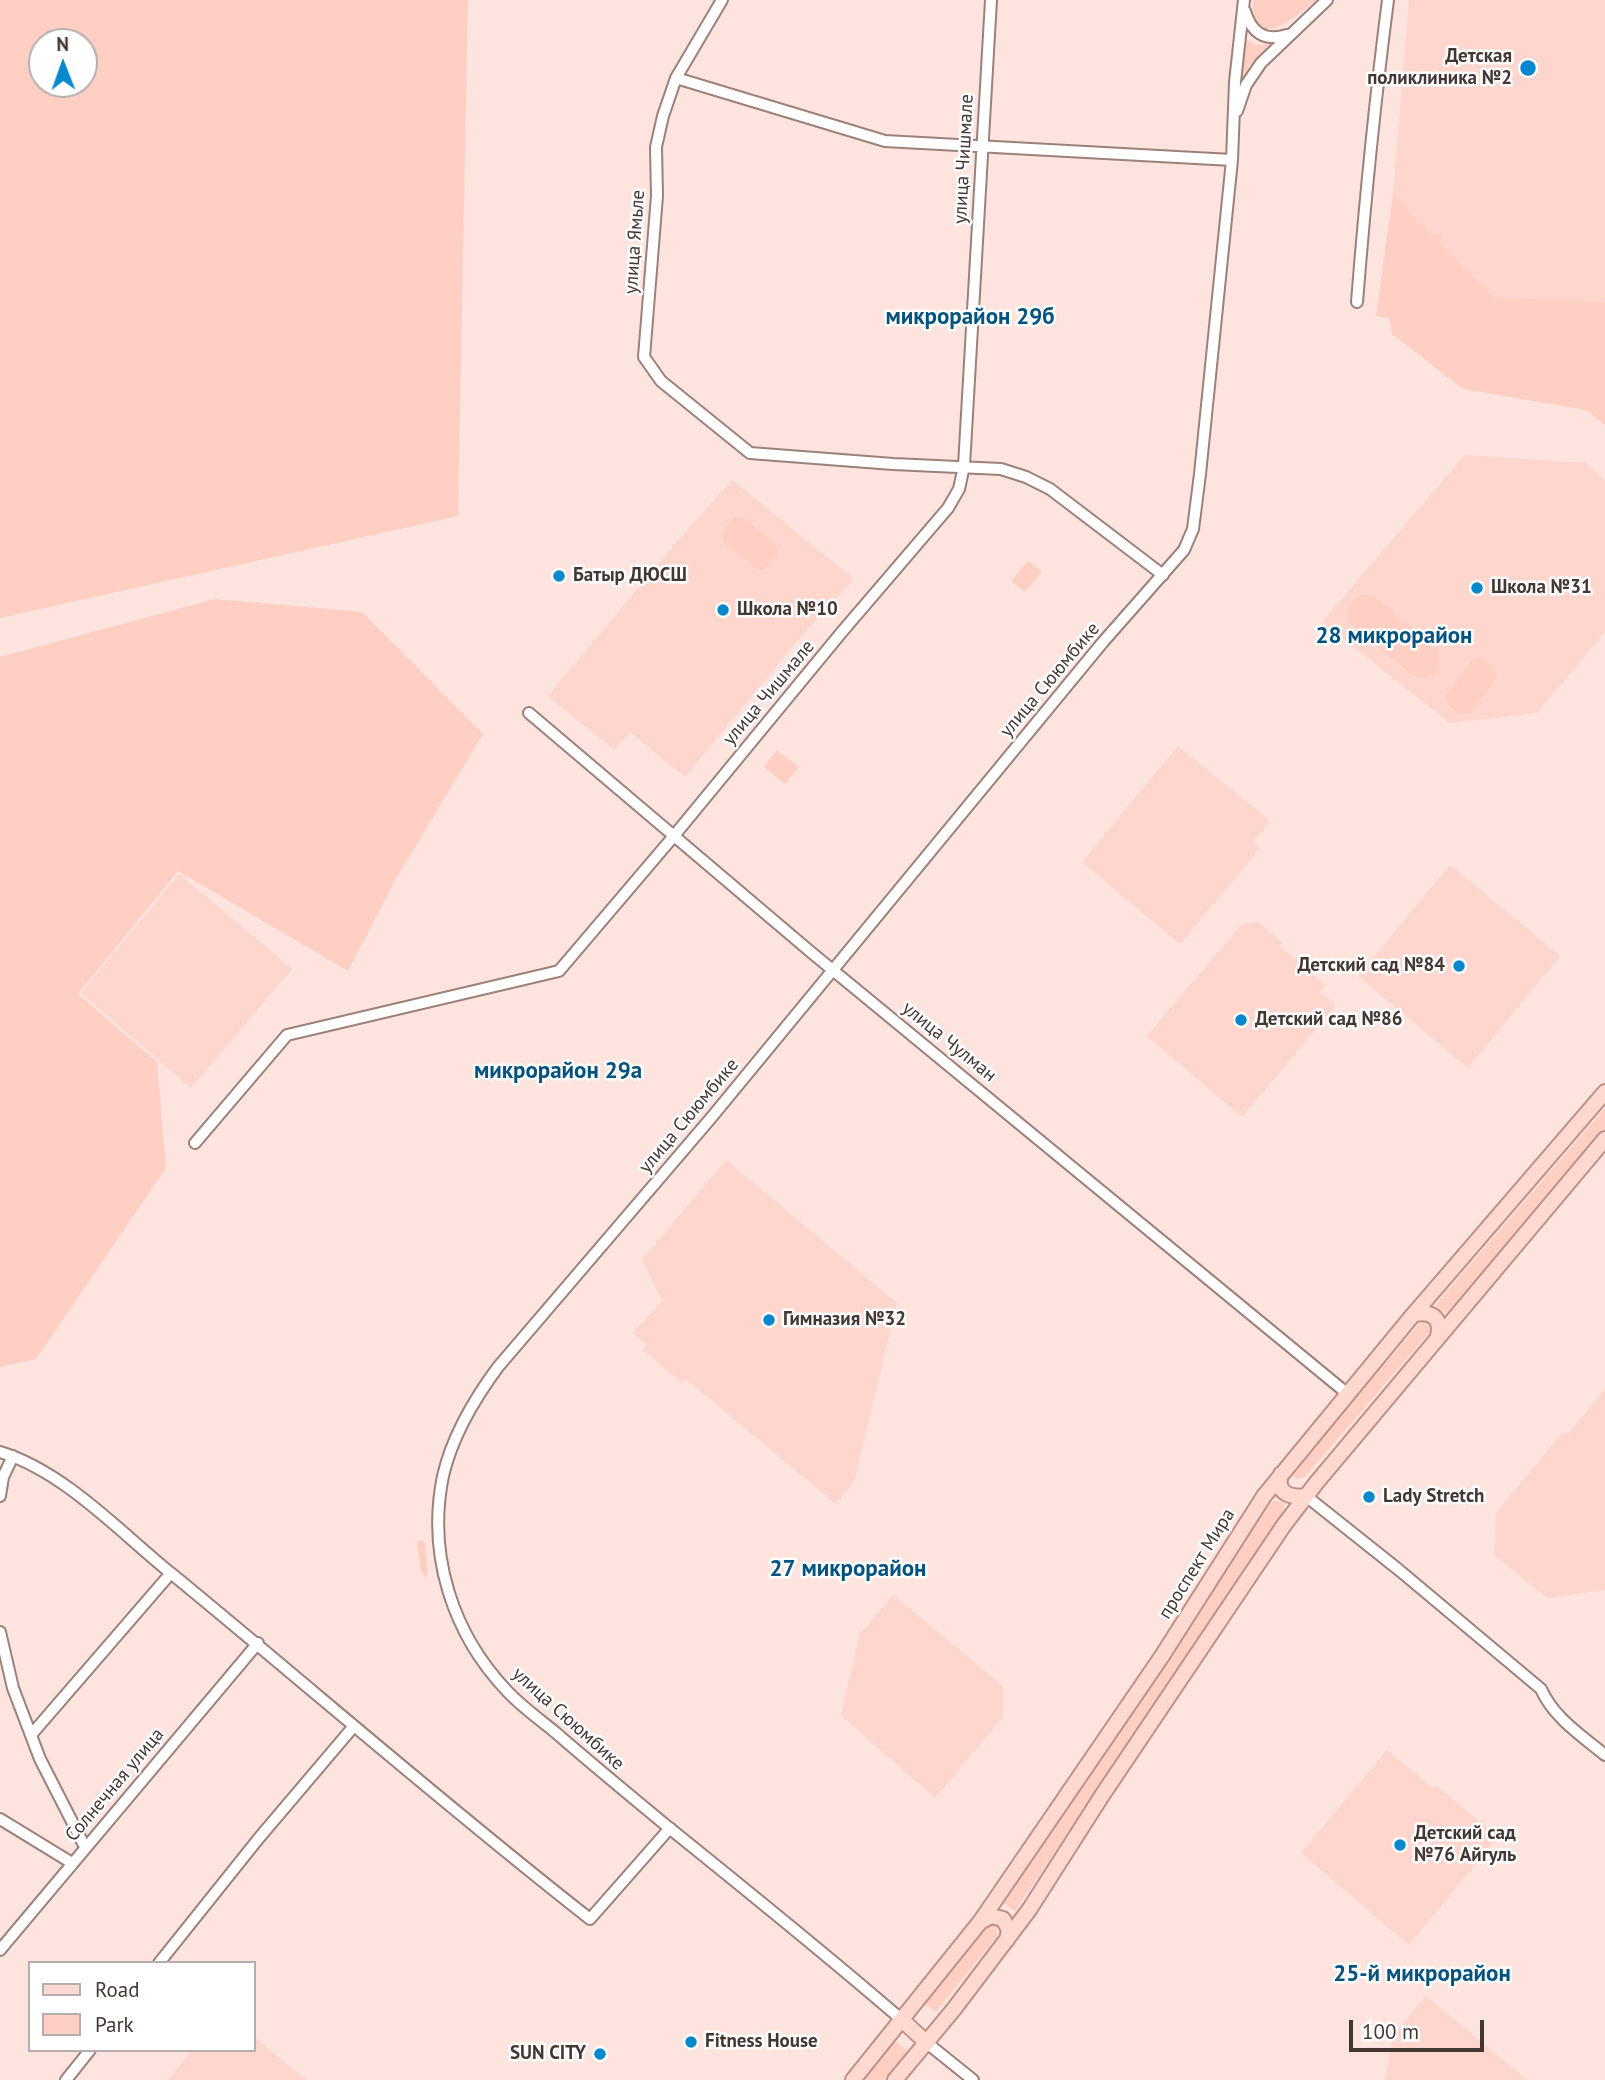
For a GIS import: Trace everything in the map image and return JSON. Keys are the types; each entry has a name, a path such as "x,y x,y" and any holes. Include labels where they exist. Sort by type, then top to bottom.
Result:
{"main road":[{"name":"проспект Мира","path":"853,2080 980,1922 1162,1656 1282,1472 1605,1092"},
{"path":"895,2080 1029,1910 1103,1794 1284,1525 1438,1336 1605,1139"},
{"path":"1415,1314 1426,1312 1434,1316 1439,1324 1438,1336"},
{"path":"1282,1472 1279,1481 1283,1492 1294,1497 1306,1496"},
{"path":"980,1922 991,1916 1003,1919 1009,1930 1006,1941"},
{"path":"902,2020 927,2042"}],"street":[{"name":"улица Ямьле","path":"722,0 676,78 656,147 657,196 644,357 661,381 750,453 964,466"},
{"name":"улица Чишмале","path":"195,1143 287,1035 559,971 947,508 960,489 964,466 991,0"},
{"path":"1234,121 1253,73 1327,0"},
{"path":"1357,302 1363,211 1388,0"},
{"path":"1243,2 1248,22 1254,32 1275,38 1290,34"},
{"path":"1234,121 1243,2"},
{"path":"676,78 885,141 1232,160"},
{"name":"улица Сююмбике","path":"902,2020 507,1691 479,1656 456,1614 446,1586 439,1534 443,1476 457,1438 475,1402 498,1367 834,971 1103,642 1184,550 1193,529 1200,474 1234,121"},
{"path":"964,466 1002,468 1049,489 1163,575"},
{"name":"улица Чулман","path":"529,713 834,971 1349,1395"},
{"path":"0,1452 37,1468 67,1488 258,1643 379,1749 590,1919 670,1828"},
{"path":"0,1496 13,1456"},
{"path":"1306,1496 1541,1689 1547,1702 1561,1718 1605,1755"},
{"path":"31,1735 171,1573"},
{"path":"0,1632 13,1688 40,1759 85,1847"},
{"name":"Солнечная улица","path":"0,1950 258,1643"},
{"path":"161,1961 259,1838 354,1726"},
{"path":"0,1819 72,1863"},
{"path":"927,2042 973,2080"},
{"path":"66,2080 88,2052"}],"shaded area":[{"path":"1409,0 1605,0 1605,302 1493,297 1393,193"},
{"name":"Школа №31","path":"1465,455 1585,463 1605,480 1605,632 1537,713 1450,723 1322,622"},
{"name":"Школа №10","path":"732,480 854,579 797,641 685,777 630,732 614,750 548,696"},
{"path":"1178,746 1270,821 1253,842 1260,848 1180,944 1082,862"},
{"name":"Детский сад №84","path":"1450,865 1560,956 1468,1068 1358,976"},
{"path":"179,874 292,969 191,1088 81,993"},
{"name":"Детский сад №86","path":"1257,921 1282,942 1280,946 1325,985 1320,992 1336,1005 1242,1117 1147,1036 1241,925"},
{"name":"Гимназия №32","path":"726,1160 897,1303 854,1482 836,1504 686,1379 682,1383 643,1350 647,1345 633,1333 662,1301 642,1260"},
{"path":"1605,1389 1605,1590 1547,1598 1494,1555 1496,1513 1562,1433 1569,1433"},
{"path":"893,1595 1003,1686 1003,1717 935,1798 841,1715 860,1634"},
{"name":"Детский сад №76 Айгуль","path":"1387,1750 1433,1788 1436,1785 1498,1837 1409,1945 1301,1853"},
{"path":"1426,1996 1528,2080 1385,2080 1393,2036"},
{"path":"256,2039 307,2080 168,2080 190,2052 256,2052"}],"green space":[{"path":"0,0 468,0 458,516 0,618"},
{"path":"1253,0 1316,0 1287,22 1267,29 1260,26 1255,17"},
{"path":"1244,38 1256,45 1273,44 1250,65 1239,89"},
{"path":"1393,193 1432,234 1441,235 1440,242 1493,297 1605,302 1605,425 1586,410 1463,389 1392,334 1389,318 1376,316"},
{"path":"735,517 743,518 778,547 778,553 772,563 760,569 756,568 723,542 723,531"},
{"path":"1028,561 1042,572 1025,592 1011,581"},
{"path":"1361,595 1377,599 1434,647 1439,653 1440,663 1434,674 1427,678 1414,676 1351,624 1349,607 1353,600"},
{"path":"215,599 362,612 483,734 397,877 348,971 178,871 78,994 157,1062 166,1168 36,1359 0,1367 0,657"},
{"path":"1480,658 1494,668 1497,677 1470,713 1459,714 1447,704 1445,697 1472,661"},
{"path":"777,750 799,767 785,784 764,767"},
{"path":"1605,1108 1605,1129 1448,1312 1439,1313 1435,1308 1437,1303"},
{"path":"1424,1321 1430,1325 1429,1333 1304,1478 1296,1479 1293,1476 1294,1469"},
{"path":"1276,1500 1284,1503 1284,1512 1015,1911 1002,1902 1085,1769 1271,1503"},
{"path":"419,1540 425,1544 428,1574 425,1577 421,1571 417,1544"},
{"path":"990,1924 997,1928 997,1936 936,2012 925,2004"},
{"path":"896,2041 908,2051 884,2080 863,2080"}],"place":[{"name":"Детская поликлиника №2","path":"1528,68"},
{"name":"Батыр ДЮСШ","path":"559,576"},
{"name":"Школа №31","path":"1477,588"},
{"name":"Школа №10","path":"723,610"},
{"name":"Детский сад №84","path":"1459,966"},
{"name":"Детский сад №86","path":"1241,1020"},
{"name":"Гимназия №32","path":"769,1320"},
{"name":"Lady Stretch","path":"1369,1497"},
{"name":"Детский сад №76 Айгуль","path":"1400,1845"},
{"name":"Fitness House","path":"691,2042"},
{"name":"SUN CITY","path":"600,2054"}],"district":[{"name":"микрорайон 29б","path":"970,317"},
{"name":"28 микрорайон","path":"1394,636"},
{"name":"микрорайон 29а","path":"558,1071"},
{"name":"27 микрорайон","path":"848,1569"},
{"name":"25-й микрорайон","path":"1422,1974"}]}
